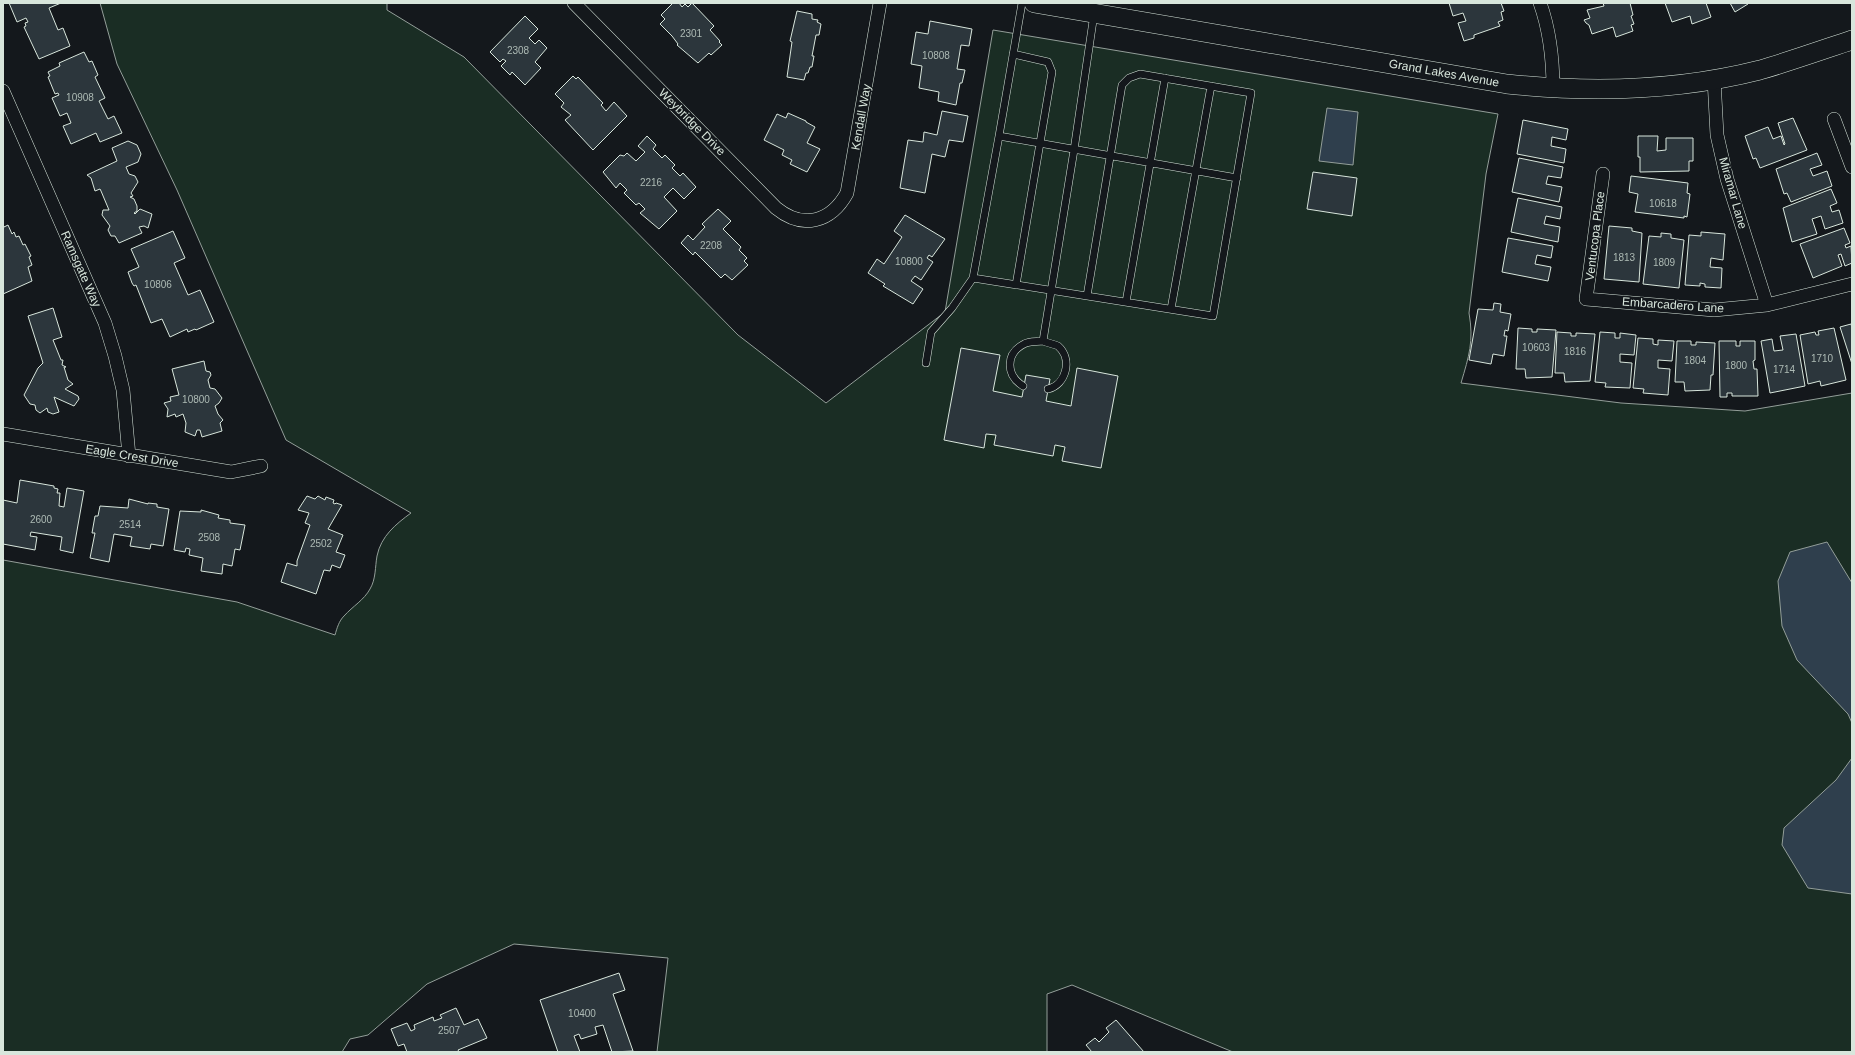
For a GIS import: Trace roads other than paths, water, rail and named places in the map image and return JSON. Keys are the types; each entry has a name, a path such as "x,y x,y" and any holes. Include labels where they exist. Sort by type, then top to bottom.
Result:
{"street":[{"name":"Weybridge Drive","path":"574,3 776,208 794,219 807,220 820,218"},
{"name":"Kendall Way","path":"820,218 831,213 840,204 847,193 880,3"},
{"name":"Grand Lakes Avenue","path":"1034,3 1507,84 1553,89 1610,90 1668,86 1714,79 1759,70 1852,40"},
{"path":"1540,3 1550,36 1553,64 1553,89"},
{"name":"Miramar Lane","path":"1714,79 1717,135 1727,179 1766,305"},
{"name":"Ramsgate Way","path":"3,91 105,323 115,356 122,390 129,456"},
{"path":"1834,119 1852,167"},
{"name":"Ventucopa Place","path":"1586,299 1603,174"},
{"name":"Embarcadero Lane","path":"1586,299 1714,310 1766,305 1852,284"},
{"name":"Eagle Crest Drive","path":"3,434 231,472 261,466"}],"lane":[{"path":"926,363 931,332 952,308 973,278 1022,3"},
{"path":"1043,341 1094,14"},
{"path":"1013,54 1048,62 1052,72 1016,285"},
{"path":"973,278 1051,290 1087,296 1214,316 1251,93 1140,74 1129,78 1122,85 1087,296"},
{"path":"1126,302 1165,78"},
{"path":"1171,309 1211,86"},
{"path":"998,136 1237,178"},
{"path":"1023,386 1011,375 1010,361 1014,351 1025,343 1043,341 1058,346 1064,356 1066,370 1062,381 1054,388 1048,389"}],"water":[{"path":"1327,108 1358,112 1353,165 1319,161"},
{"path":"1827,542 1852,583 1852,723 1848,714 1797,660 1782,626 1778,581 1790,552"},
{"path":"1852,758 1852,894 1808,888 1782,845 1784,828 1836,780"}]}
